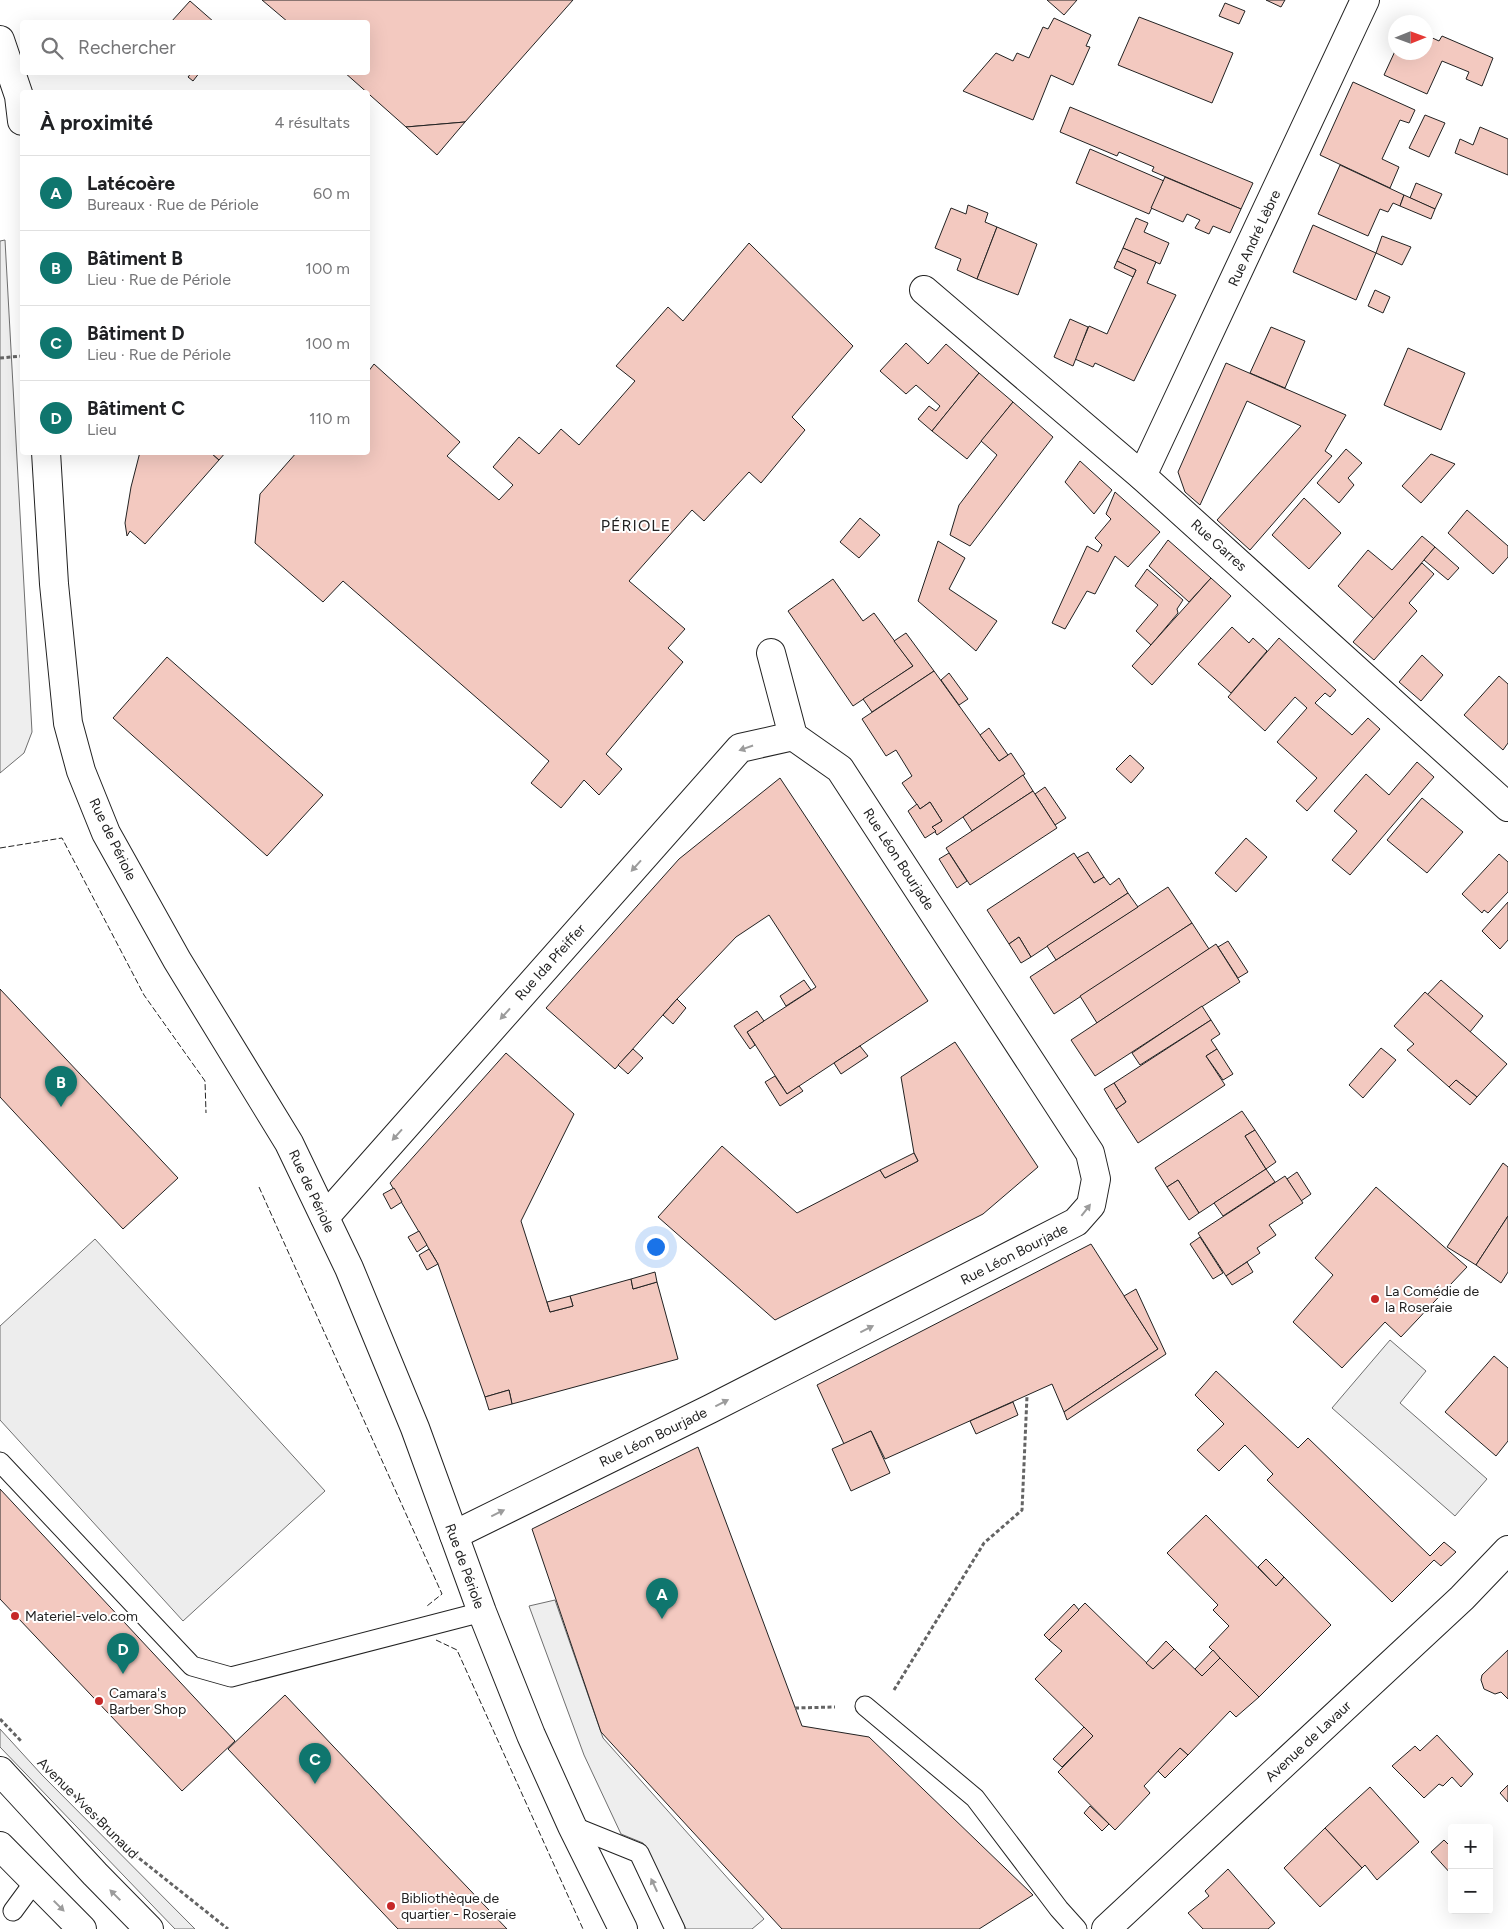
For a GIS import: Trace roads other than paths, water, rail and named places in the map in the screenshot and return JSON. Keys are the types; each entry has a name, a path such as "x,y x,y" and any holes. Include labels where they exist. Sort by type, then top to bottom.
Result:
{"street":[{"name":"Rue André Lèbre","path":"1142,476 1365,0"},
{"path":"0,40 19,96 20,104"},
{"name":"Rue Garres","path":"924,290 1142,476 1508,807"},
{"name":"Rue de Périole","path":"46,455 54,584 68,723 81,772 111,842 177,960 289,1143 349,1268 416,1428 482,1612 531,1734 572,1826 623,1929"},
{"path":"771,653 793,736"},
{"name":"Rue Ida Pfeiffer","path":"325,1217 740,748 793,736"},
{"name":"Rue Léon Bourjade","path":"454,1535 710,1409 1067,1227 1076,1222 1091,1205 1096,1179 1090,1153 840,769 793,736"},
{"name":"Avenue de Lavaur","path":"1106,1929 1462,1598 1508,1550"},
{"path":"0,1771 94,1874 149,1929"},
{"path":"0,1846 82,1929"}],"lane":[{"path":"0,1462 192,1666 231,1676 482,1612"},
{"path":"865,1706 975,1798 1059,1909 1077,1929"},
{"path":"572,1826 639,1853 675,1929"},
{"path":"13,1911 35,1881"}],"place":[{"name":"Bâtiment B","path":"61,1107"},
{"name":"La Comédie de la Roseraie","path":"1375,1299"},
{"name":"Materiel-velo.com","path":"15,1616"},
{"name":"Latécoère","path":"662,1619"},
{"name":"Bâtiment C","path":"123,1674"},
{"name":"Camara's Barber Shop","path":"99,1701"},
{"name":"Bâtiment D","path":"315,1784"},
{"name":"Bibliothèque de quartier - Roseraie","path":"391,1906"}],"district":[{"name":"PÉRIOLE","path":"636,525"}]}
